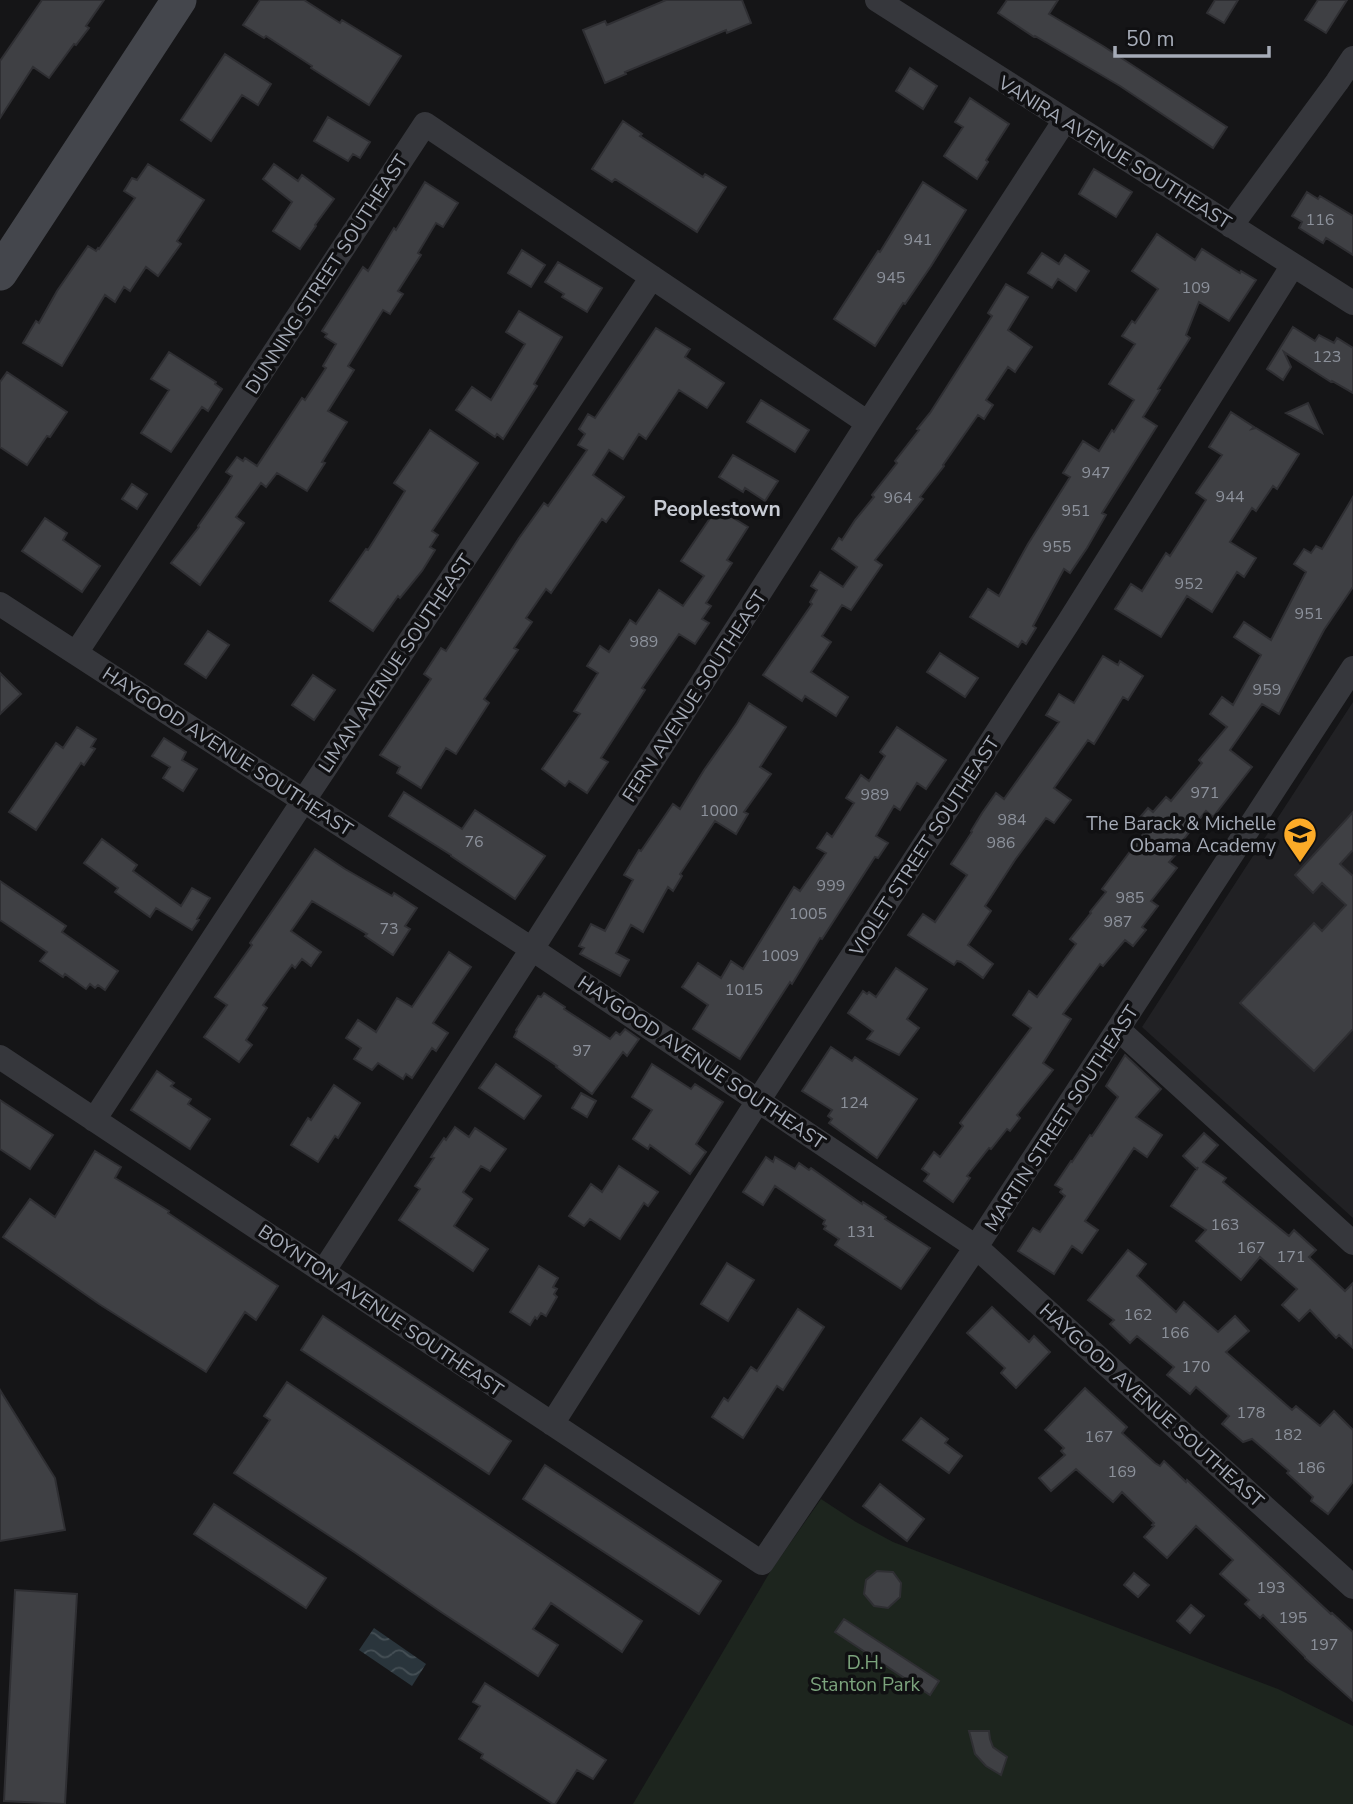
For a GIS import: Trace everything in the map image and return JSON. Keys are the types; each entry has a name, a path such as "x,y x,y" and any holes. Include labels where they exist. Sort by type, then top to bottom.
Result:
{"main road":[{"path":"0,273 179,0"}],"street":[{"name":"VANIRA AVENUE SOUTHEAST","path":"877,0 1353,303"},
{"path":"1231,226 1353,58"},
{"name":"FERN AVENUE SOUTHEAST","path":"323,1272 1065,120"},
{"name":"DUNNING STREET SOUTHEAST","path":"76,653 425,124 652,277"},
{"name":"VIOLET STREET SOUTHEAST","path":"552,1424 1076,612 1293,265"},
{"path":"652,277 868,423"},
{"name":"LIMAN AVENUE SOUTHEAST","path":"94,1120 303,800 652,277"},
{"name":"HAYGOOD AVENUE SOUTHEAST","path":"0,604 532,949 976,1247 1353,1587"},
{"name":"MARTIN STREET SOUTHEAST","path":"762,1563 976,1247 1353,668"},
{"path":"1119,1030 1353,1242"},
{"name":"BOYNTON AVENUE SOUTHEAST","path":"0,1057 762,1563"}],"shaded area":[{"name":"The Barack & Michelle Obama Academy","path":"1353,702 1353,1218 1142,1027"}],"green space":[{"name":"D.H. Stanton Park","path":"821,1499 893,1542 1278,1689 1353,1726 1353,1804 633,1804 770,1572"}],"water":[{"path":"374,1628 426,1664 412,1686 359,1650"}],"building":[{"path":"42,0 104,0 86,26 89,28 49,78 33,67 0,118 0,61"},
{"path":"260,0 304,0 401,56 369,105 266,36 264,38 243,25"},
{"path":"666,0 742,0 751,23 727,33 726,30 605,83 583,30 605,21 607,25"},
{"path":"1007,0 1058,0 1049,14 1227,127 1213,148 1120,86 1034,37 998,13"},
{"path":"1215,0 1238,0 1224,23 1207,13"},
{"path":"1318,0 1347,0 1326,33 1305,20"},
{"path":"225,54 271,84 258,105 242,95 211,141 181,120"},
{"path":"910,68 937,86 923,109 896,91"},
{"path":"970,98 1009,124 977,179 944,156 963,127 955,122"},
{"path":"328,117 370,142 360,158 353,154 348,161 314,141"},
{"path":"623,121 642,134 640,136 703,177 705,174 726,187 697,232 615,179 612,182 592,169"},
{"path":"148,164 204,200 177,241 181,244 158,276 146,267 130,291 124,287 115,302 105,295 62,366 23,343 36,321 39,323 88,246 96,251 99,249 135,198 124,191 132,178 137,180"},
{"path":"274,164 298,181 302,175 334,199 300,249 273,231 292,202 263,179"},
{"path":"1094,169 1132,192 1116,217 1079,194"},
{"path":"425,182 458,203 443,227 436,223 418,253 421,255 398,291 403,294 390,314 383,310 348,366 354,370 328,411 347,422 322,462 325,463 307,491 277,473 266,487 261,483 236,517 244,523 200,585 171,563 228,483 232,476 226,472 237,457 243,461 245,458 257,466 302,398 305,400 326,368 323,366 336,344 325,337 327,334 322,331 363,267 368,271"},
{"path":"923,182 966,210 875,346 834,319"},
{"path":"1307,192 1318,199 1320,196 1353,216 1353,255 1326,238 1323,243 1299,228 1302,222 1292,216"},
{"path":"1157,234 1195,260 1202,249 1256,280 1229,321 1199,302 1186,335 1190,338 1143,417 1157,426 1102,513 1106,515 1087,548 1070,573 1064,569 1033,626 1036,628 1026,644 1022,641 1018,647 970,617 988,589 999,596 1070,477 1063,473 1083,441 1099,451 1134,400 1109,384 1135,344 1122,336 1132,321 1135,323 1158,289 1132,271"},
{"path":"522,250 545,265 531,287 508,273"},
{"path":"1042,253 1059,264 1065,255 1089,271 1076,291 1058,279 1052,288 1028,273"},
{"path":"558,262 602,288 587,312 562,297 564,294 545,282"},
{"path":"1006,284 1028,297 1008,330 1032,347 1015,372 1008,367 986,400 993,405 984,419 978,415 920,497 923,499 875,560 882,565 851,610 842,605 822,636 831,642 811,672 848,697 836,716 805,696 802,701 763,675 812,604 810,602 817,590 811,586 820,572 843,587 857,567 832,549 839,538 842,540 874,497 872,495 919,430 917,429 992,316 988,313"},
{"path":"519,311 562,337 534,384 537,386 503,439 497,434 495,437 456,410 472,387 491,400 525,344 506,332"},
{"path":"1293,327 1315,341 1319,335 1334,343 1337,338 1353,348 1353,393 1284,352 1291,367 1283,380 1267,369"},
{"path":"656,328 690,349 685,357 724,383 707,408 679,390 646,439 639,434 623,459 609,450 593,475 624,497 606,522 602,519 551,593 546,589 526,618 532,622 514,648 518,650 484,699 489,703 456,754 446,748 421,788 397,773 400,767 380,755 431,679 424,674 441,648 446,651 519,538 544,503 548,506 587,450 578,445 585,434 579,429 588,414 595,418"},
{"path":"169,352 216,382 222,389 208,411 202,407 171,452 141,433 169,390 151,379"},
{"path":"7,372 67,412 27,465 0,447 0,382"},
{"path":"761,400 809,430 795,452 747,422"},
{"path":"1308,403 1322,433 1286,413"},
{"path":"1231,412 1254,427 1252,429 1256,428 1299,454 1277,489 1273,486 1256,511 1252,508 1230,542 1256,558 1244,577 1237,572 1212,612 1187,596 1161,637 1115,609 1131,584 1142,591 1166,553 1170,556 1206,500 1196,493 1222,455 1209,447"},
{"path":"430,430 478,463 432,531 438,535 430,547 435,550 422,571 400,598 398,596 373,631 330,601 366,549 368,550 405,491 394,483"},
{"path":"733,455 778,481 765,501 745,488 743,492 719,477"},
{"path":"132,484 147,494 137,509 122,499"},
{"path":"1353,497 1353,587 1324,630 1279,714 1262,704 1230,750 1252,767 1213,817 1206,811 1184,839 1187,842 1169,862 1177,868 1151,901 1158,906 1142,927 1146,930 1133,946 1125,940 1103,966 1100,964 1063,1014 1071,1019 1043,1063 1053,1070 1017,1115 1020,1118 1010,1131 1007,1129 967,1176 970,1178 953,1202 924,1181 929,1174 922,1169 934,1152 940,1157 963,1126 960,1123 1031,1028 1013,1015 1029,991 1037,997 1076,944 1070,939 1106,892 1102,889 1146,830 1137,821 1148,808 1153,812 1166,797 1171,801 1202,763 1199,760 1227,727 1210,714 1222,697 1233,705 1261,655 1234,637 1244,622 1271,640 1306,572 1294,564 1304,549 1311,553 1316,546 1322,549"},
{"path":"717,508 748,527 727,560 732,563 706,603 711,606 702,619 709,623 695,644 679,634 642,688 645,690 601,758 608,762 587,793 569,781 565,786 542,769 580,714 574,711 598,673 587,666 600,646 609,652 630,620 636,624 659,590 683,606 704,576 681,561"},
{"path":"45,518 67,533 63,540 100,566 82,592 22,551"},
{"path":"208,631 229,645 206,678 185,664"},
{"path":"940,653 978,678 965,697 927,672"},
{"path":"1103,656 1118,665 1120,661 1143,676 1128,700 1123,697 1094,744 1088,740 1054,788 1071,800 1054,823 1046,818 985,906 991,911 968,945 993,964 983,978 961,962 957,961 954,965 908,935 923,914 935,922 967,875 951,864 982,813 996,793 1004,799 1059,722 1046,715 1059,694 1074,703"},
{"path":"0,673 21,694 0,714"},
{"path":"313,675 335,690 314,720 292,705"},
{"path":"749,703 786,727 760,767 771,774 744,812 748,814 736,834 715,821 680,874 682,876 673,891 668,887 643,932 631,925 616,953 629,960 620,976 580,954 584,948 579,946 591,924 605,931 633,880 624,875 639,850 641,851 673,804 680,809"},
{"path":"77,727 96,739 91,747 95,749 84,765 81,763 36,830 9,812 56,743 63,748"},
{"path":"897,727 946,760 926,789 917,783 900,810 894,806 876,836 888,843 878,858 875,857 740,1059 693,1029 708,1005 682,987 698,963 721,978 731,961 743,969 794,887 800,891 826,853 817,848 827,833 832,837 854,803 846,798 861,775 869,781 885,756 880,752"},
{"path":"164,738 186,752 182,760 197,769 183,791 163,778 170,767 152,756"},
{"path":"404,792 462,829 475,810 545,856 515,899 389,816"},
{"path":"1353,812 1353,850 1340,864 1353,876 1353,1029 1314,1071 1240,1003 1314,923 1322,931 1346,905 1322,883 1313,893 1295,875"},
{"path":"102,839 137,865 133,871 181,906 192,888 210,898 192,930 156,908 150,917 115,892 118,888 84,863"},
{"path":"315,849 345,869 392,896 394,893 417,908 405,926 410,929 393,955 365,936 367,934 312,901 291,931 321,952 311,966 302,959 295,968 292,965 263,1005 267,1008 246,1040 252,1045 239,1062 204,1037 227,1005 215,997"},
{"path":"0,881 66,926 62,932 118,971 105,990 90,984 86,989 65,974 63,977 40,961 47,952 0,920"},
{"path":"449,952 471,967 433,1023 448,1033 436,1051 432,1048 412,1078 406,1074 403,1079 378,1063 372,1070 354,1059 361,1048 346,1038 358,1020 376,1032 397,998 412,1007"},
{"path":"896,968 927,989 907,1019 919,1028 899,1055 867,1039 873,1031 848,1013 863,991 876,997"},
{"path":"544,993 610,1039 616,1032 620,1035 625,1029 639,1039 627,1056 623,1052 592,1094 514,1037 538,996 541,997"},
{"path":"831,1047 852,1061 855,1057 917,1099 877,1158 829,1123 832,1119 828,1116 832,1110 802,1091"},
{"path":"1125,1055 1161,1089 1136,1117 1162,1135 1147,1157 1134,1148 1085,1221 1098,1230 1082,1253 1072,1246 1054,1274 1018,1251 1033,1228 1040,1232 1065,1196 1060,1192 1062,1189 1055,1185 1118,1097 1106,1086"},
{"path":"496,1064 541,1096 524,1119 479,1088"},
{"path":"652,1064 691,1089 695,1084 723,1102 696,1144 706,1152 690,1174 650,1145 648,1149 633,1139 652,1110 632,1097"},
{"path":"157,1071 174,1083 171,1086 191,1099 188,1104 210,1119 190,1149 131,1110"},
{"path":"334,1085 360,1103 338,1138 335,1136 318,1162 291,1145"},
{"path":"581,1093 596,1101 587,1117 572,1108"},
{"path":"0,1100 53,1135 30,1169 0,1149"},
{"path":"455,1127 469,1137 475,1128 506,1149 490,1171 481,1166 463,1192 472,1199 454,1226 488,1249 473,1271 399,1220 420,1189 415,1186 434,1158 431,1157"},
{"path":"1204,1133 1218,1145 1203,1162 1226,1178 1223,1182 1289,1236 1294,1230 1316,1250 1309,1257 1345,1291 1353,1283 1353,1348 1339,1335 1336,1338 1310,1310 1299,1321 1282,1305 1297,1289 1260,1257 1241,1280 1196,1241 1206,1230 1171,1206 1197,1169 1183,1156"},
{"path":"95,1151 121,1167 115,1178 169,1211 168,1213 278,1286 256,1320 245,1312 206,1372 99,1304 3,1237 30,1199 55,1217"},
{"path":"766,1157 773,1162 775,1157 795,1169 799,1163 809,1170 811,1168 930,1248 901,1289 835,1245 839,1239 824,1229 825,1220 775,1186 763,1205 743,1192"},
{"path":"619,1166 658,1192 648,1206 644,1203 620,1239 590,1219 584,1226 569,1216 591,1184 602,1192"},
{"path":"1128,1250 1146,1264 1137,1276 1176,1312 1184,1302 1218,1332 1235,1316 1249,1331 1226,1352 1292,1410 1296,1406 1320,1426 1334,1411 1353,1430 1353,1482 1328,1514 1311,1501 1313,1497 1287,1473 1289,1471 1252,1439 1243,1442 1222,1424 1229,1416 1196,1387 1190,1394 1167,1375 1174,1367 1137,1336 1130,1343 1110,1324 1114,1320 1088,1300"},
{"path":"727,1263 754,1280 728,1321 701,1304"},
{"path":"539,1266 558,1278 553,1287 557,1289 554,1294 557,1297 546,1316 541,1313 530,1325 510,1312"},
{"path":"992,1307 1029,1342 1034,1336 1050,1352 1016,1388 1001,1373 1005,1368 967,1333"},
{"path":"798,1309 824,1327 783,1390 777,1386 743,1438 712,1417 724,1398 728,1401 751,1367 757,1371"},
{"path":"323,1316 511,1441 489,1474 301,1350"},
{"path":"287,1382 642,1621 622,1652 551,1603 533,1629 558,1645 538,1676 234,1473 270,1420 264,1416"},
{"path":"1085,1388 1127,1427 1122,1433 1155,1463 1160,1466 1164,1461 1186,1482 1187,1480 1353,1632 1353,1701 1263,1615 1260,1618 1245,1604 1249,1600 1220,1574 1233,1560 1196,1526 1167,1558 1144,1537 1154,1523 1122,1492 1113,1502 1076,1469 1051,1491 1039,1478 1065,1455 1061,1451 1064,1448 1045,1430"},
{"path":"0,1390 55,1478 65,1530 0,1541"},
{"path":"921,1418 948,1439 945,1443 962,1456 949,1473 903,1440"},
{"path":"545,1465 721,1581 699,1614 523,1499"},
{"path":"880,1484 924,1519 907,1541 863,1506"},
{"path":"214,1504 326,1578 306,1608 194,1534"},
{"path":"877,1571 893,1572 901,1583 900,1597 888,1608 874,1606 864,1594 866,1580"},
{"path":"1134,1573 1149,1585 1138,1597 1124,1585"},
{"path":"15,1590 77,1594 65,1804 4,1801"},
{"path":"1191,1605 1204,1616 1190,1633 1177,1621"},
{"path":"844,1619 939,1681 930,1695 835,1632"},
{"path":"485,1683 606,1760 593,1779 577,1770 553,1804 481,1758 483,1754 459,1739 480,1706 473,1702"},
{"path":"969,1731 989,1731 993,1747 1007,1757 1001,1775 986,1766 975,1754"}],"place":[{"name":"The Barack & Michelle Obama Academy","path":"1300,864"}],"district":[{"name":"Peoplestown","path":"717,509"}]}
